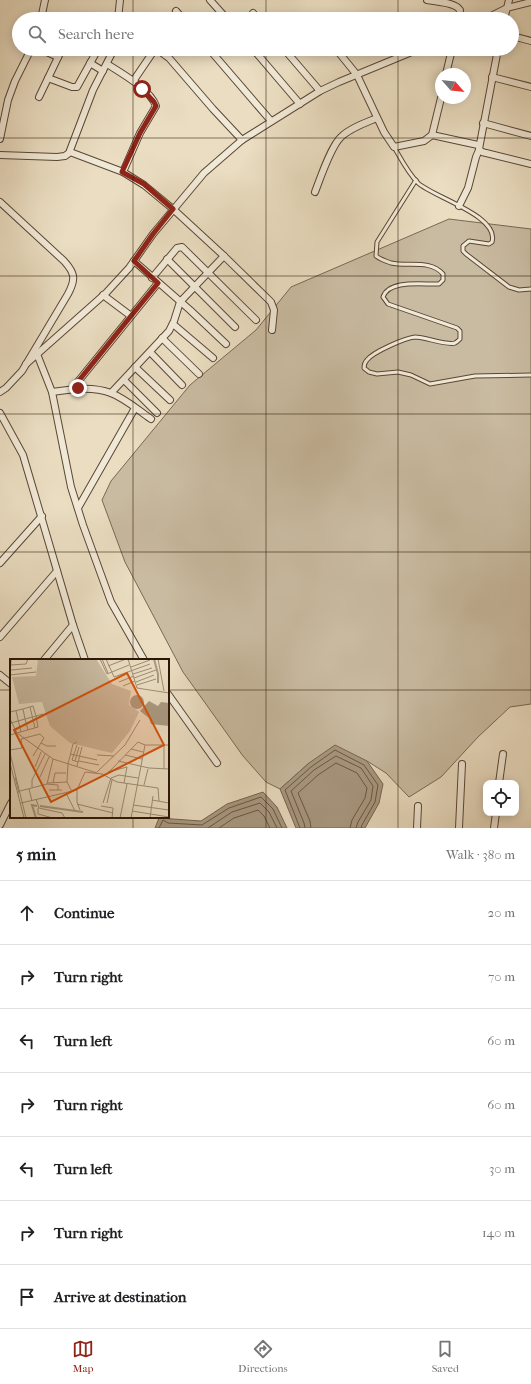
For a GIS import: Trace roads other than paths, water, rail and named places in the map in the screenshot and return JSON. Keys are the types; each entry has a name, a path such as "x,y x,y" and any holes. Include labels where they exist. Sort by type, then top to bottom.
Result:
{"street":[{"path":"42,12 45,0"},
{"path":"119,12 120,0"},
{"path":"210,0 221,12"},
{"path":"427,0 456,6 460,10 460,12"},
{"path":"506,12 509,0"},
{"path":"499,12 507,8 531,2"},
{"path":"519,37 531,40"},
{"path":"0,140 2,112 27,56"},
{"path":"48,78 72,87 77,87 94,56"},
{"path":"0,154 57,157 65,156 70,152 89,99 110,56"},
{"path":"134,80 151,56"},
{"path":"166,56 242,140"},
{"path":"215,56 271,121"},
{"path":"259,56 300,104"},
{"path":"290,56 320,91"},
{"path":"342,56 357,75 384,132 394,146 424,141 432,135 440,104"},
{"path":"26,364 103,295 134,261 153,234 204,173 242,140 320,91 338,82 402,56"},
{"path":"447,68 450,56"},
{"path":"459,206 468,188 479,148 496,56"},
{"path":"39,96 58,57"},
{"path":"90,63 103,71"},
{"path":"106,64 134,80 152,99 156,106 140,133 122,172"},
{"path":"492,77 531,87"},
{"path":"315,192 322,173 338,140 346,133 377,118"},
{"path":"483,123 531,136"},
{"path":"432,135 479,148 482,152 531,164"},
{"path":"70,152 122,172 144,184 173,209 273,304 274,310 272,330"},
{"path":"0,202 70,267 74,278 74,282 68,294 26,364 15,379 0,392"},
{"path":"152,278 177,248 182,247 256,320"},
{"path":"111,393 150,352 173,324 180,302 224,256"},
{"path":"167,259 235,327"},
{"path":"134,261 226,344"},
{"path":"72,389 158,283"},
{"path":"103,295 131,316"},
{"path":"173,324 213,358"},
{"path":"162,338 199,374"},
{"path":"150,352 182,385"},
{"path":"37,354 52,392 71,487 78,508 111,602 143,659"},
{"path":"135,367 170,400"},
{"path":"124,380 157,413"},
{"path":"52,392 72,389 90,389 111,393 151,419"},
{"path":"78,508 135,408"},
{"path":"0,413 23,455 73,625 85,659"},
{"path":"0,426 3,420"},
{"path":"0,563 42,516"},
{"path":"0,637 57,571"},
{"path":"45,659 73,625"},
{"path":"0,675 10,683"},
{"path":"169,695 217,763"},
{"path":"499,780 503,754"},
{"path":"459,828 462,764"},
{"path":"0,825 10,805"},
{"path":"417,828 418,806"},
{"path":"494,828 496,816"}],"lane":[{"path":"394,146 406,167 416,180 431,192 468,210 482,220 493,237 492,242 489,244 472,241 466,242 463,246 463,251 509,287 519,290 531,289"},
{"path":"416,180 377,242 376,256 392,263 422,265 439,269 443,274 443,280 439,284 399,285 388,289 383,297 388,304 457,328 460,331 460,340 454,344 447,344 426,338 408,338 368,358 364,363 364,368 369,372 377,374 398,372 411,375 430,384 475,376 531,375"}],"water":[{"path":"335,745 367,761 383,784 379,803 365,828 296,828 280,789 309,763"},
{"path":"263,792 277,807 287,828 155,828 159,818 201,821 227,804"}]}
